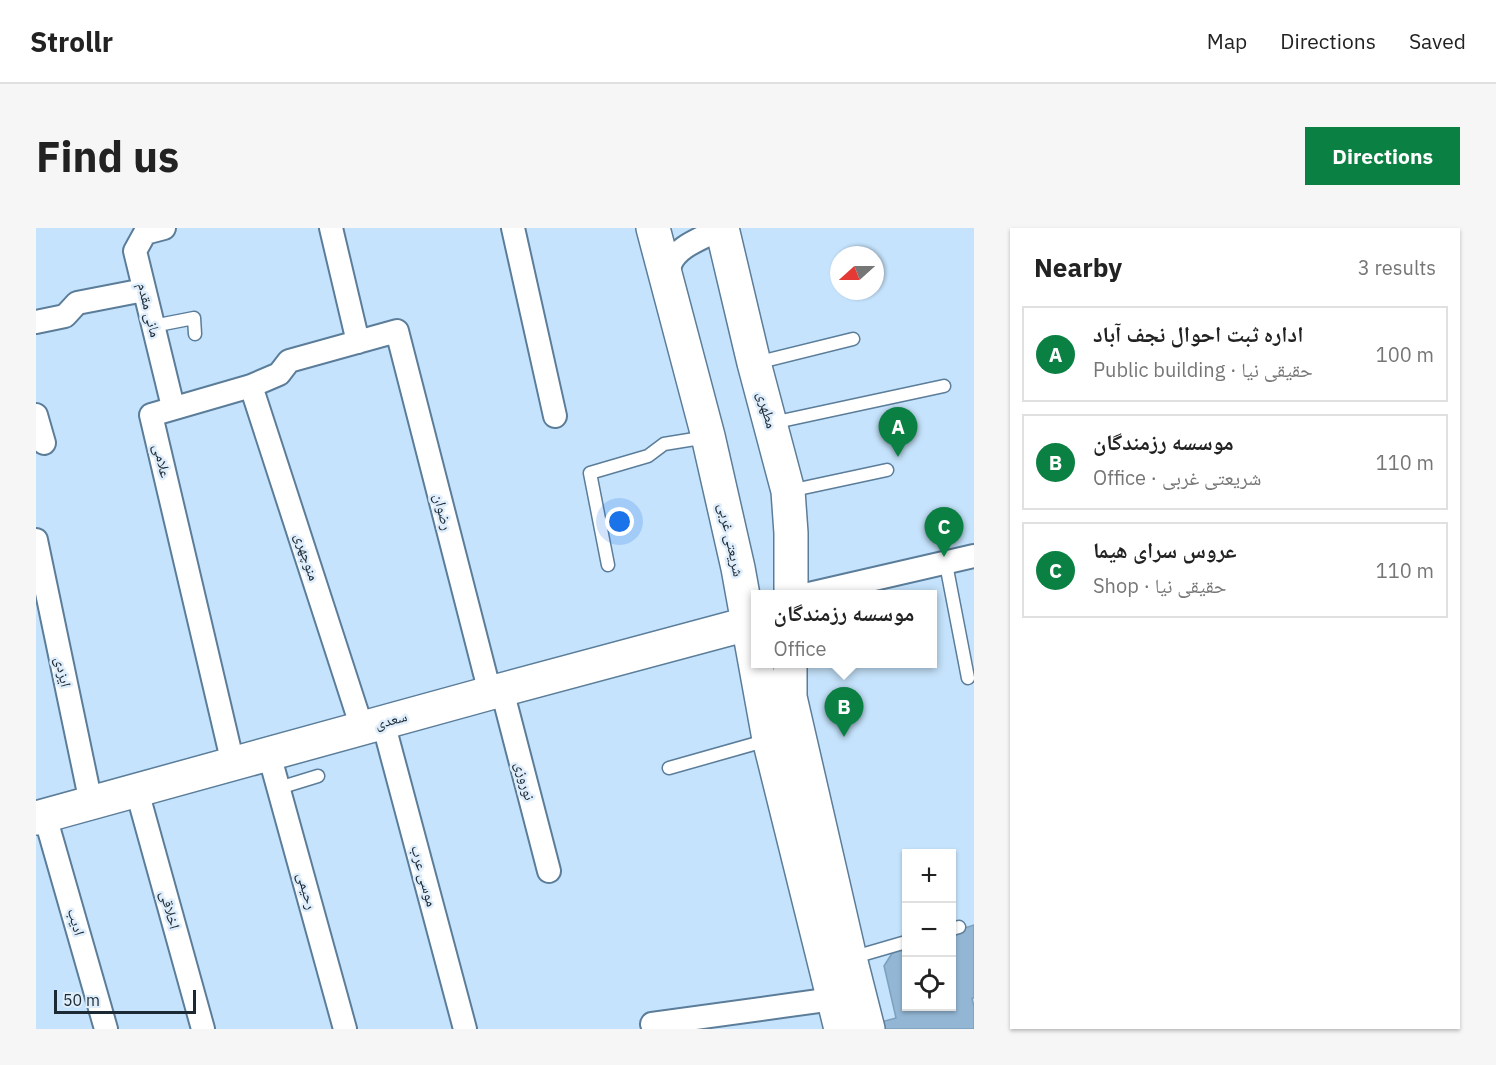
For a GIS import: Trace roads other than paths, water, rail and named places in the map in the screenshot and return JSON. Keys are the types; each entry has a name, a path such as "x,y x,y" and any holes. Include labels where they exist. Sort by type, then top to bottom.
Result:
{"main road":[{"name":"شریعتی غربی","path":"654,228 708,436 738,568 751,645"},
{"name":"مطهری","path":"717,234 788,491 791,590"},
{"name":"سعدی","path":"41,817 747,624"},
{"name":"شریعتی غربی","path":"755,668 769,740 837,1014"},
{"path":"790,668 790,697 868,1029"}],"street":[{"name":"مانی مقدم","path":"164,228 145,233 135,252 173,407"},
{"path":"331,228 358,342"},
{"path":"513,228 555,416"},
{"path":"654,228 668,236 684,236 702,230 717,234"},
{"path":"667,279 670,264 683,247 717,234"},
{"path":"36,322 65,316 77,303 144,290"},
{"name":"علامی","path":"233,764 151,415 251,386 279,374 290,361 397,331"},
{"name":"رضوان","path":"397,331 496,691"},
{"name":"منوچهری","path":"251,386 373,725"},
{"path":"36,415 44,443"},
{"name":"ایزدی","path":"36,540 91,803"},
{"path":"826,590 974,556"},
{"name":"نوروزی","path":"496,691 549,872"},
{"name":"موسی عرب","path":"373,725 465,1029"},
{"name":"رحیمی","path":"269,754 345,1029"},
{"name":"اخلاقی","path":"137,790 203,1029"},
{"name":"ادیب","path":"41,817 106,1029"},
{"path":"652,1024 837,1014"}],"lane":[{"path":"153,327 194,318 195,334"},
{"path":"754,363 853,339"},
{"path":"771,423 944,386"},
{"path":"608,565 590,473 648,456 664,444 708,436"},
{"path":"788,491 886,470"},
{"path":"946,564 968,678"},
{"path":"669,768 769,740"},
{"path":"279,788 318,776"},
{"path":"850,958 902,943"}],"place":[{"name":"اداره ثبت احوال نجف آباد","path":"898,457"},
{"name":"عروس سرای هیما","path":"944,557"},
{"name":"موسسه رزمندگان","path":"844,737"}]}
